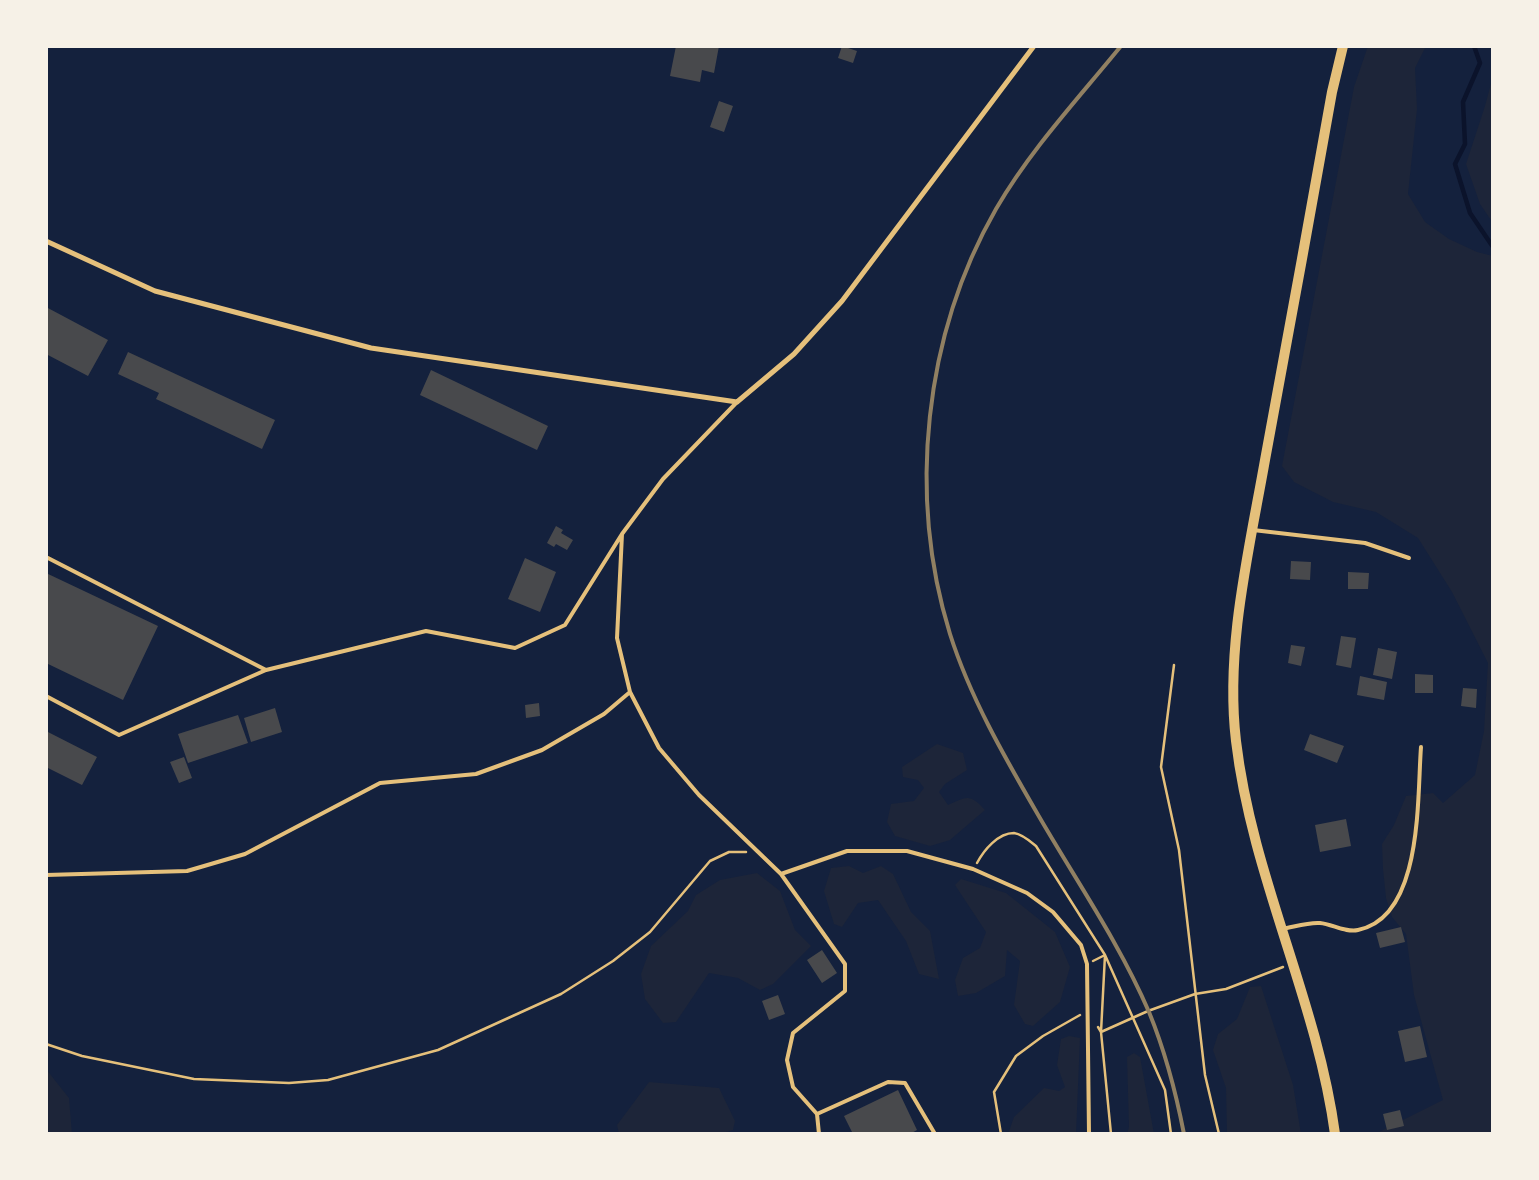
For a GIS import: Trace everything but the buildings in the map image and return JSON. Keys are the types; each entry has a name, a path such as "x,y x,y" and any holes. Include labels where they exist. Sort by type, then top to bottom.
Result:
{"main road":[{"path":"1335,1134 1325,1075 1280,929 1246,804 1236,739 1235,662 1240,610 1253,530 1332,92 1343,46"}],"street":[{"path":"46,241 155,291 371,348 737,402 794,354 842,301 1031,47"}],"lane":[{"path":"46,696 119,735 266,670 426,630 516,648 565,625 622,534 663,479 737,402"},
{"path":"1253,530 1364,543 1409,558"},
{"path":"622,534 617,638 630,692 659,748 699,795 781,874 845,964 845,991 793,1033 787,1060 793,1087 817,1114 819,1134"},
{"path":"46,557 266,670"},
{"path":"46,875 187,871 245,854 380,783 476,774 542,750 604,714 630,692"},
{"path":"1280,929 1320,923 1355,931 1375,925 1399,898 1413,861 1421,747"},
{"path":"781,874 847,851 907,851 973,869 1027,893 1053,912 1081,945 1088,964 1089,1134"},
{"path":"817,1114 888,1082 906,1083 935,1134"}],"path":[{"path":"1174,664 1161,767 1178,850 1205,1075 1219,1134"},
{"path":"46,1044 82,1056 194,1079 289,1083 337,1077 438,1050 561,994 613,960 650,932 710,862 729,852 758,852"},
{"path":"1104,955 1100,1032 1111,1134"},
{"path":"1100,1032 1148,1011 1195,994 1226,989 1291,964"},
{"path":"1001,1134 994,1092 1016,1056 1043,1036 1088,1010 1100,1032"}],"shaded area":[{"path":"1368,46 1426,46 1415,68 1417,109 1408,194 1425,222 1449,239 1477,252 1493,256 1493,1134 1375,1134 1443,1100 1414,995 1406,934 1392,917 1386,898 1382,844 1394,825 1406,796 1433,793 1443,803 1475,775 1484,731 1488,663 1452,592 1418,538 1376,512 1333,502 1294,482 1282,466 1354,87"},
{"path":"1493,76 1493,223 1480,204 1466,164"},
{"path":"937,744 963,753 967,770 945,784 939,792 948,805 968,798 975,801 985,810 950,840 930,846 895,836 887,822 891,804 914,801 924,788 918,780 903,777 902,767"},
{"path":"849,866 863,873 881,866 893,874 911,912 930,931 939,979 919,974 906,941 878,900 858,903 842,927 834,924 824,891 831,868"},
{"path":"757,873 780,891 795,930 811,946 773,984 760,990 738,978 709,973 676,1022 663,1023 645,999 641,974 651,946 688,911 696,895 720,880"},
{"path":"961,879 1006,893 1055,932 1070,967 1060,1002 1033,1026 1025,1024 1014,1005 1020,961 1007,950 1005,976 976,993 958,996 955,980 963,958 980,948 986,932 955,885"},
{"path":"1261,986 1293,1085 1301,1134 1227,1134 1226,1088 1213,1050 1218,1034 1237,1019 1250,987"},
{"path":"1069,1036 1080,1038 1076,1134 1008,1134 1014,1117 1044,1088 1059,1091 1065,1087 1057,1065 1061,1039"},
{"path":"1134,1053 1140,1057 1154,1134 1127,1134 1129,1127 1127,1057"},
{"path":"46,1069 69,1098 72,1134 46,1134"},
{"path":"649,1082 719,1088 735,1121 733,1130 720,1134 619,1134 617,1125"}],"waterway":[{"path":"1474,46 1480,63 1463,102 1465,144 1455,164 1470,213 1493,247"}],"railway":[{"path":"1121,46 1055,125 1024,166 996,209 972,258 952,309 938,362 930,417 927,472 929,527 937,581 950,634 967,681 1012,770 1110,936 1137,986 1155,1027 1165,1057 1184,1134"}]}
